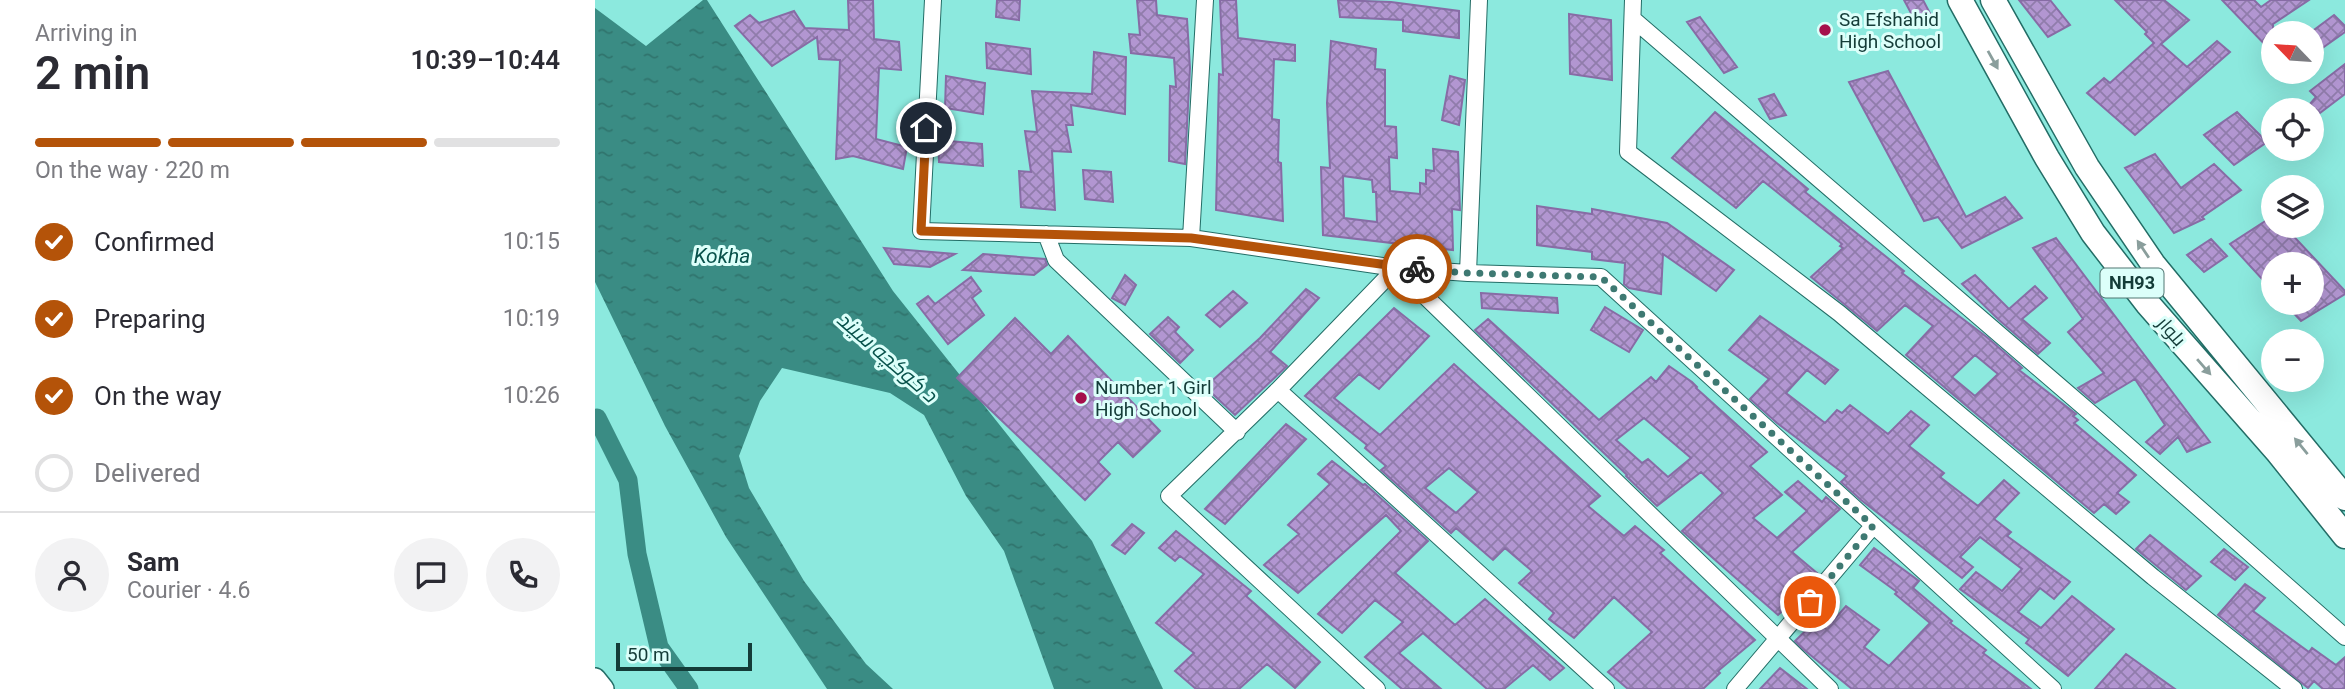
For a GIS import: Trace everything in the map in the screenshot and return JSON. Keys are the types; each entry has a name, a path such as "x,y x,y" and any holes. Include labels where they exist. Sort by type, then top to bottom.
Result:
{"main road":[{"name":"بلوار","path":"1960,0 2047,158 2093,233 2147,303 2277,451 2345,536"},
{"name":"بلوار","path":"1993,0 2087,167 2153,264 2345,498"}],"street":[{"path":"933,0 921,231 1191,238 1396,268 1601,277 2053,689"},
{"path":"1191,238 1205,0"},
{"path":"1468,273 1479,0"},
{"path":"1633,0 1628,152 1839,313 2153,577 2294,689"},
{"path":"1633,19 2100,421 2345,637"},
{"path":"1046,234 1056,260 1237,432"},
{"path":"1377,689 1169,496 1279,390 1396,268"},
{"path":"1396,268 1830,689"},
{"path":"1279,390 1606,689"},
{"path":"1735,689 1873,526"},
{"path":"595,680 603,689"}],"water":[{"name":"Kokha","path":"703,0 707,0 893,291 1092,541 1163,689 1054,689 1004,551 966,496 924,415 890,393 782,368 760,401 739,456 749,488 804,581 866,664 893,689 827,689 726,537 665,426 595,282 595,8 646,46"}],"building":[{"path":"848,0 873,0 874,39 899,42 901,70 879,68 876,139 907,147 903,169 853,156 836,159 840,60 819,59 817,37 772,66 735,26 750,15 759,23 794,11 805,28 849,30"},
{"path":"997,0 1020,0 1019,20 996,17"},
{"path":"1137,0 1156,0 1157,15 1187,19 1190,68 1185,164 1169,161 1170,86 1176,87 1174,58 1131,53 1129,34 1140,35"},
{"path":"1220,0 1236,0 1238,38 1295,45 1295,61 1274,59 1272,119 1279,120 1278,162 1281,163 1283,221 1216,210 1219,74 1223,75"},
{"path":"1338,0 1391,2 1459,11 1459,38 1403,31 1403,20 1340,17"},
{"path":"1904,0 1923,0 1935,23 1919,28"},
{"path":"2019,0 2050,0 2070,25 2048,37"},
{"path":"2115,0 2164,0 2189,20 2161,44 2187,67 2217,41 2230,52 2135,135 2087,93 2104,78 2110,83 2154,43 2145,34 2147,32"},
{"path":"2222,0 2254,0 2261,7 2271,0 2309,0 2278,21 2261,21 2261,41"},
{"path":"1569,14 1611,20 1612,80 1570,74"},
{"path":"2334,15 2345,26 2345,32 2324,47 2324,22"},
{"path":"1700,17 1737,67 1724,73 1687,22"},
{"path":"1331,41 1376,49 1375,69 1385,70 1385,126 1396,127 1397,158 1389,157 1390,191 1420,194 1420,183 1426,184 1426,170 1434,171 1433,149 1458,152 1460,210 1452,209 1453,250 1323,235 1321,167 1330,168 1327,103","holes":["1343,176 1372,180 1373,192 1376,192 1377,222 1344,218"]},
{"path":"986,43 1030,49 1031,74 987,68"},
{"path":"1094,52 1126,57 1125,114 1071,105 1073,125 1066,125 1071,152 1052,151 1055,210 1021,207 1019,171 1031,172 1025,131 1037,132 1032,91 1092,94"},
{"path":"2345,64 2345,94 2324,110 2324,98 2315,98 2310,91 2319,84 2324,84 2324,80"},
{"path":"1888,71 1966,217 2005,197 2022,218 1962,248 1938,217 1924,221 1849,82"},
{"path":"946,76 985,83 983,114 945,108"},
{"path":"1450,76 1465,80 1459,125 1442,120"},
{"path":"1774,94 1786,115 1770,119 1759,99"},
{"path":"1715,112 1808,189 1805,192 1904,271 1902,273 1988,338 2022,368 2019,370 2076,414 2073,416 2078,420 2074,423 2136,475 2117,493 2129,502 2116,514 2104,504 2094,513 1906,355 1933,326 1905,305 1877,331 1811,277 1843,248 1840,246 1842,244 1763,181 1736,208 1672,158","holes":["1975,355 1998,374 1975,396 1952,377"]},
{"path":"2237,112 2261,136 2261,146 2234,165 2204,135"},
{"path":"938,140 982,144 983,166 939,162"},
{"path":"2155,154 2181,188 2214,164 2241,190 2202,217 2204,219 2174,233 2125,168"},
{"path":"1083,170 1111,172 1113,202 1085,199"},
{"path":"1537,206 1592,214 1592,209 1667,223 1734,270 1716,291 1663,254 1661,294 1629,288 1624,284 1625,263 1592,259 1592,252 1537,245"},
{"path":"2261,224 2261,238 2295,238 2308,252 2261,252 2261,278 2230,244"},
{"path":"2056,238 2210,442 2187,452 2178,437 2160,454 2146,442 2165,425 2135,379 2095,403 2078,388 2104,373 2068,332 2083,319 2033,248"},
{"path":"2211,239 2227,256 2204,272 2187,255"},
{"path":"884,248 955,254 930,267 894,264"},
{"path":"983,254 1045,259 1047,265 1034,275 963,270"},
{"path":"2324,269 2345,291 2345,294 2324,307"},
{"path":"1125,275 1136,285 1125,305 1112,298"},
{"path":"1975,275 2009,309 2035,286 2047,298 2022,319 2050,343 2038,354 1999,320 1962,284"},
{"path":"971,277 981,291 972,298 984,315 948,344 917,304 928,296 935,304"},
{"path":"1306,289 1319,298 1270,352 1287,366 1235,415 1205,387 1260,338"},
{"path":"1233,291 1247,303 1220,327 1206,315"},
{"path":"1481,293 1557,298 1558,313 1482,308"},
{"path":"1605,307 1643,330 1629,352 1591,330"},
{"path":"1394,308 1429,336 1379,389 1359,374 1334,398 1380,435 1454,364 1600,496 1588,506 1624,536 1635,526 1664,550 1660,553 1755,640 1718,671 1720,673 1703,689 1628,689 1608,672 1652,632 1614,597 1574,638 1549,619 1554,613 1519,583 1532,571 1505,548 1493,560 1456,528 1451,533 1381,470 1386,466 1365,448 1367,445 1305,396","holes":["1449,468 1478,492 1456,513 1425,488"]},
{"path":"2295,315 2311,315 2301,321"},
{"path":"1760,316 1838,370 1825,384 1807,370 1786,393 1825,423 1837,410 1842,413 1850,405 1888,434 1911,411 1929,425 1909,446 1944,473 1940,477 1978,506 2004,480 2019,493 1994,519 2011,532 2007,536 2070,582 2054,599 2040,588 2018,612 2041,628 2072,596 2114,629 2068,676 2026,643 2029,639 1960,589 1976,572 2002,591 2022,569 1980,537 1960,557 1973,567 1962,578 1861,500 1841,482 1847,476 1750,399 1769,379 1729,350"},
{"path":"1168,317 1179,327 1175,332 1193,350 1180,363 1150,334"},
{"path":"1015,318 1051,354 1068,336 1160,431 1133,457 1118,442 1098,462 1110,474 1085,500 957,378"},
{"path":"1488,319 1599,420 1651,377 1656,382 1669,366 1692,382 1767,452 1750,466 1782,495 1753,518 1777,538 1807,511 1785,492 1798,481 1822,502 1826,497 1840,509 1792,552 1817,573 1786,601 1790,604 1778,615 1682,531 1723,493 1701,472 1657,506 1475,330","holes":["1644,418 1691,458 1668,477 1648,459 1642,463 1616,440"]},
{"path":"1286,424 1306,439 1225,524 1205,509"},
{"path":"1332,461 1365,484 1428,541 1395,573 1455,625 1485,599 1564,668 1550,680 1533,665 1504,689 1487,689 1423,633 1399,653 1441,689 1402,689 1365,657 1403,622 1375,600 1342,633 1318,614 1401,531 1386,515 1298,593 1264,565 1299,534 1288,525 1330,484 1318,474"},
{"path":"1132,524 1144,533 1125,554 1112,545"},
{"path":"1176,531 1251,591 1246,596 1320,662 1295,688 1267,664 1239,689 1196,689 1175,671 1194,653 1156,623 1204,574 1180,556 1175,561 1159,548"},
{"path":"2150,535 2201,576 2186,590 2136,549"},
{"path":"1874,548 1919,581 1913,588 1952,621 1950,623 1986,650 1983,653 2031,689 1852,689 1803,649 1795,641 1823,614 1833,621 1846,606 1879,630 1864,647 1889,666 1930,623 1895,594 1897,592 1860,565"},
{"path":"2224,549 2248,567 2235,580 2211,562"},
{"path":"2245,584 2265,598 2253,611 2309,652 2312,648 2336,665 2345,657 2345,689 2323,689 2314,681 2308,688 2218,615"},
{"path":"2126,654 2175,689 2095,689"},
{"path":"1780,668 1807,689 1760,689"}],"waterway":[{"path":"597,418 628,480 637,554 659,647 689,689"}],"way so far":[{"path":"1417,269 1601,277 1873,526 1810,602"}],"place":[{"name":"Sa Efshahid High School","path":"1825,30"},
{"name":"Number 1 Girl High School","path":"1081,398"}],"route":[{"path":"926,128 921,231 1191,238 1417,269"}],"water label":[{"name":"د کوکچه سیند","path":"887,357"}]}
